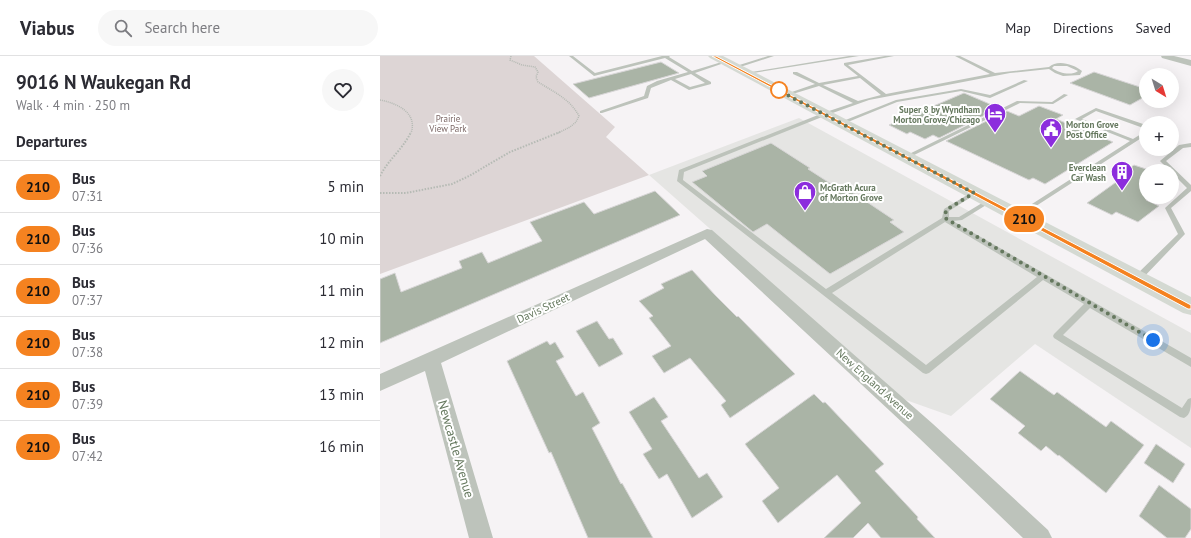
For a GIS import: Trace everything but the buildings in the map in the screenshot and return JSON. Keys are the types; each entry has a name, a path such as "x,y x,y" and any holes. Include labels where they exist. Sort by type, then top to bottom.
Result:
{"main road":[{"path":"730,64 1191,307"}],"street":[{"path":"1165,56 1191,63"},
{"name":"Davis Street","path":"380,383 706,233"},
{"name":"New England Avenue","path":"706,233 926,431 1040,538"},
{"name":"Newcastle Avenue","path":"431,359 481,538"}],"lane":[{"path":"572,56 594,75 666,56 710,83 689,89 671,78"},
{"path":"602,112 646,97 649,87 671,78 691,72 772,56"},
{"path":"730,64 855,56"},
{"path":"885,96 845,64 892,56"},
{"path":"957,56 995,75"},
{"path":"1043,276 926,370 680,181 681,171 858,102 1010,72 1050,68 1056,65 1065,65 1078,69 1080,73 1074,75 1064,75 1055,72 1050,68"},
{"path":"795,73 858,102"},
{"path":"788,95 819,84 861,77"},
{"path":"841,123 896,101 961,90 990,97 1026,81"},
{"path":"906,157 1019,102 1052,103 1066,95"},
{"path":"1134,141 1078,119 1096,109 1139,124"},
{"path":"1017,216 1139,138"},
{"path":"1137,278 1182,234 1168,208 1191,188 1163,161 1181,146 1191,145"},
{"path":"945,218 946,210 974,193"},
{"path":"826,293 945,218 960,219 989,201"},
{"path":"945,218 1191,363"},
{"path":"1090,303 1057,336 1184,414 1191,402"}],"path":[{"path":"380,192 406,193 450,185 467,178 506,153 562,131 575,124 579,116 572,104 538,82 536,77 538,72 535,67 514,63 510,60 511,56"},
{"path":"380,100 403,108 413,121 414,127 405,143 384,167 380,176"}],"shaded area":[{"path":"799,118 1191,333 1191,448 1035,344 951,416 903,399 649,175"}],"green space":[{"name":"Prairie View Park","path":"380,56 534,56 615,127 606,137 649,175 380,274"}],"bus line":[{"name":"210","path":"714,56 1191,307"}],"place":[{"name":"Super 8 by Wyndham Morton Grove/Chicago","path":"995,134"},
{"name":"Morton Grove Post Office","path":"1051,148"},
{"name":"Everclean Car Wash","path":"1122,192"},
{"name":"McGrath Acura of Morton Grove","path":"805,212"}],"route":[{"path":"779,90 774,88 974,193 946,210 945,218 1153,340"}]}
